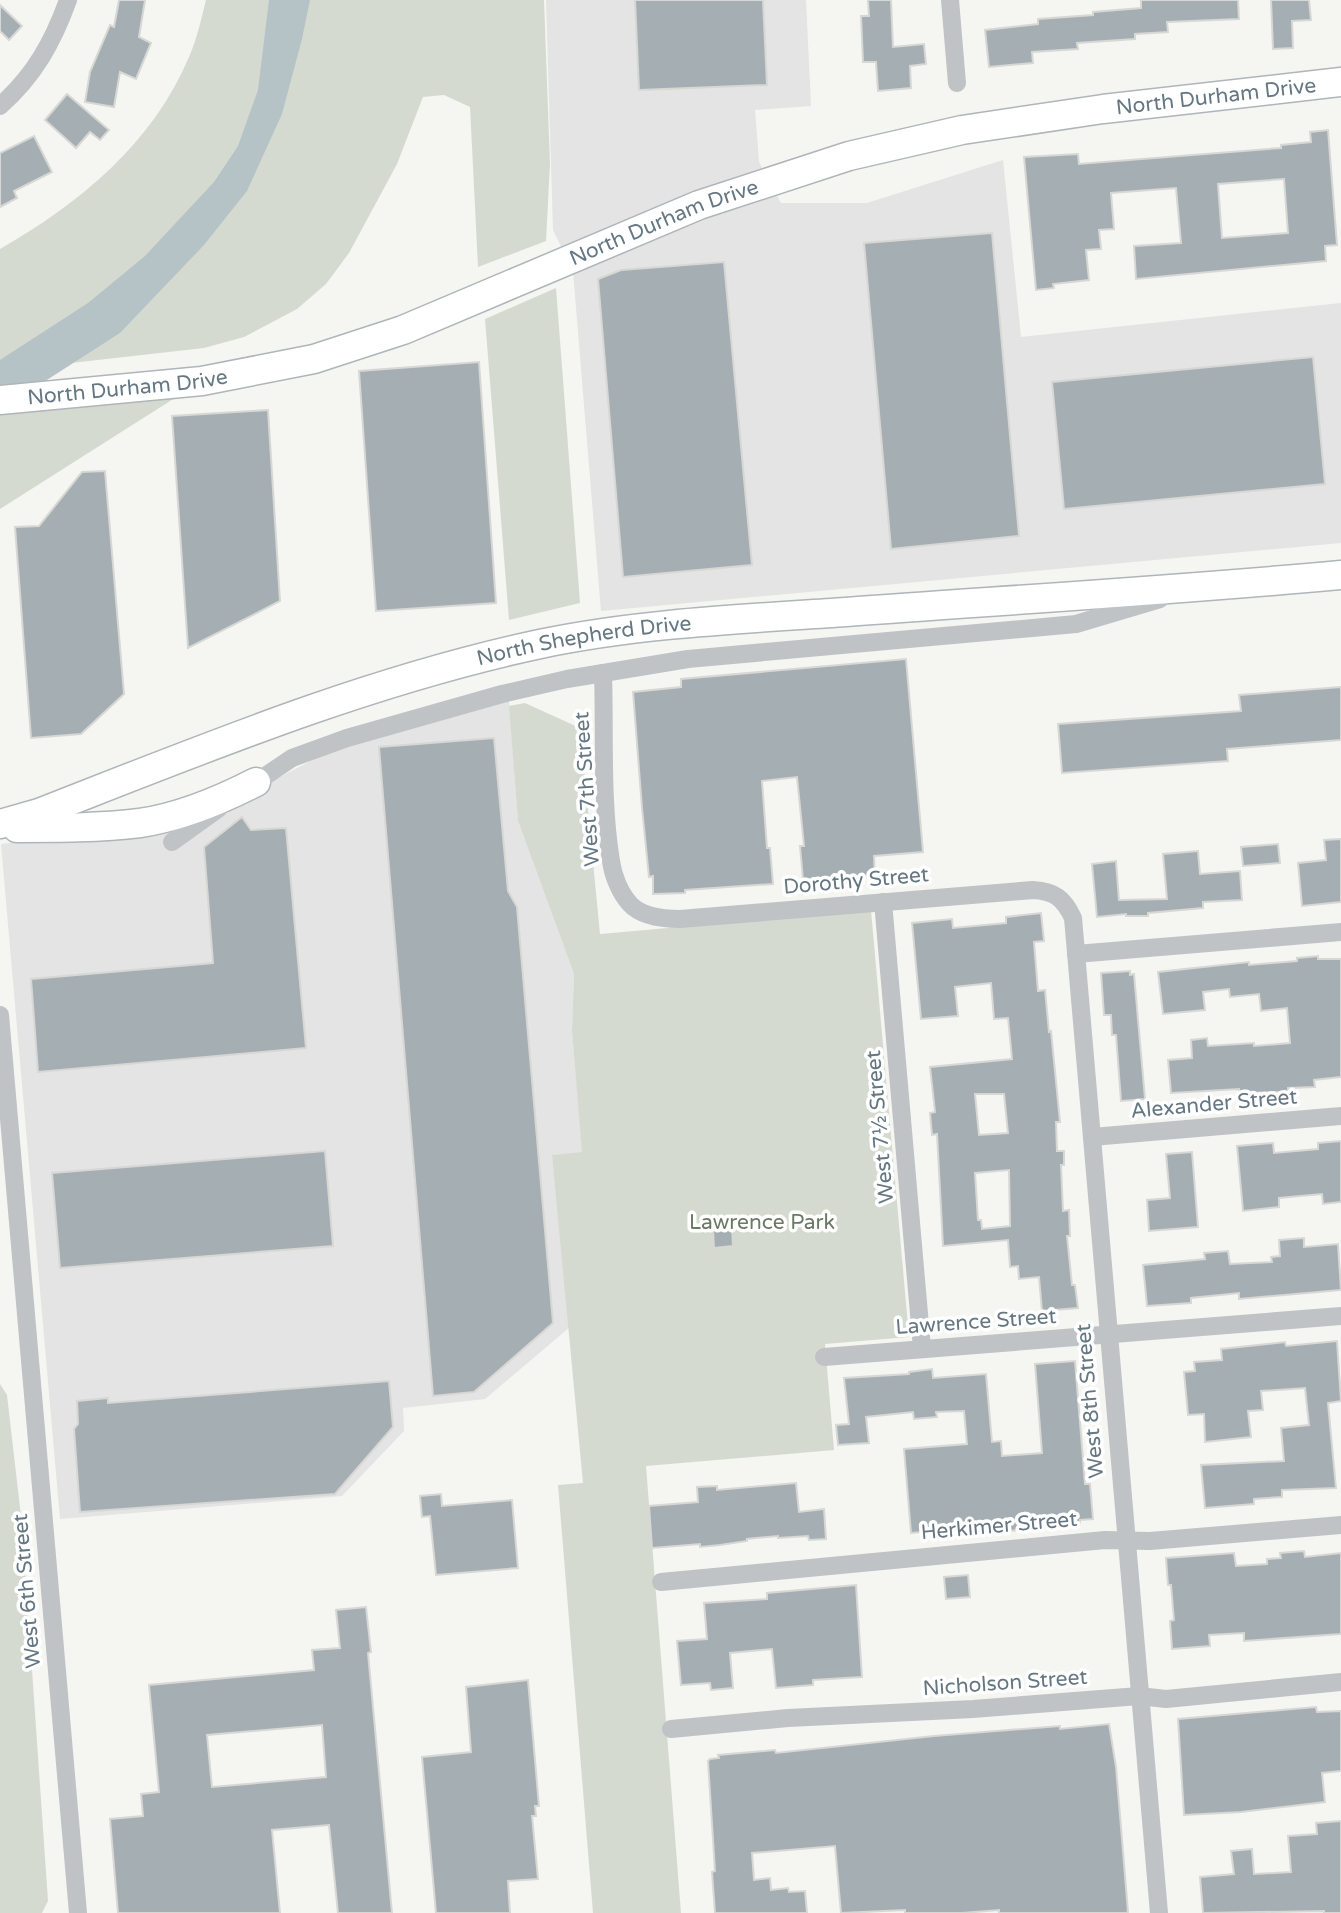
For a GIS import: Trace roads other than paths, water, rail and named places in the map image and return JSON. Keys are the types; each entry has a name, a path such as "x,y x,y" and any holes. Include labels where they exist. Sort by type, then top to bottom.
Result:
{"main road":[{"name":"North Durham Drive","path":"0,400 202,381 314,359 403,330 699,205 849,156 962,130 1103,109 1341,82"},
{"name":"North Shepherd Drive","path":"0,826 293,714 434,672 541,644 670,625 1195,589 1341,575"},
{"path":"0,826 141,823 181,814 256,782"}],"street":[{"path":"0,106 19,90 36,69 49,46 68,0"},
{"path":"950,0 957,83"},
{"name":"North Shepherd Drive","path":"172,842 292,758 347,738 502,694 567,679 688,659 1076,624 1195,589"},
{"name":"West 7th Street","path":"603,673 606,796 611,862 618,887 631,906 663,919"},
{"name":"Dorothy Street","path":"663,919 1033,890 1053,893"},
{"name":"West 8th Street","path":"1053,893 1067,905 1073,918 1159,1913"},
{"name":"West 7½ Street","path":"883,902 922,1349"},
{"path":"1076,954 1341,932"},
{"name":"West 6th Street","path":"0,1015 78,1913"},
{"name":"Alexander Street","path":"1092,1137 1341,1116"},
{"name":"Lawrence Street","path":"824,1357 1341,1316"},
{"name":"Herkimer Street","path":"661,1582 1064,1543 1150,1541 1341,1525"},
{"name":"Nicholson Street","path":"671,1729 788,1718 973,1709 1139,1696 1166,1699 1341,1682"}],"park label":[{"name":"Lawrence Park","path":"762,1222"}]}
